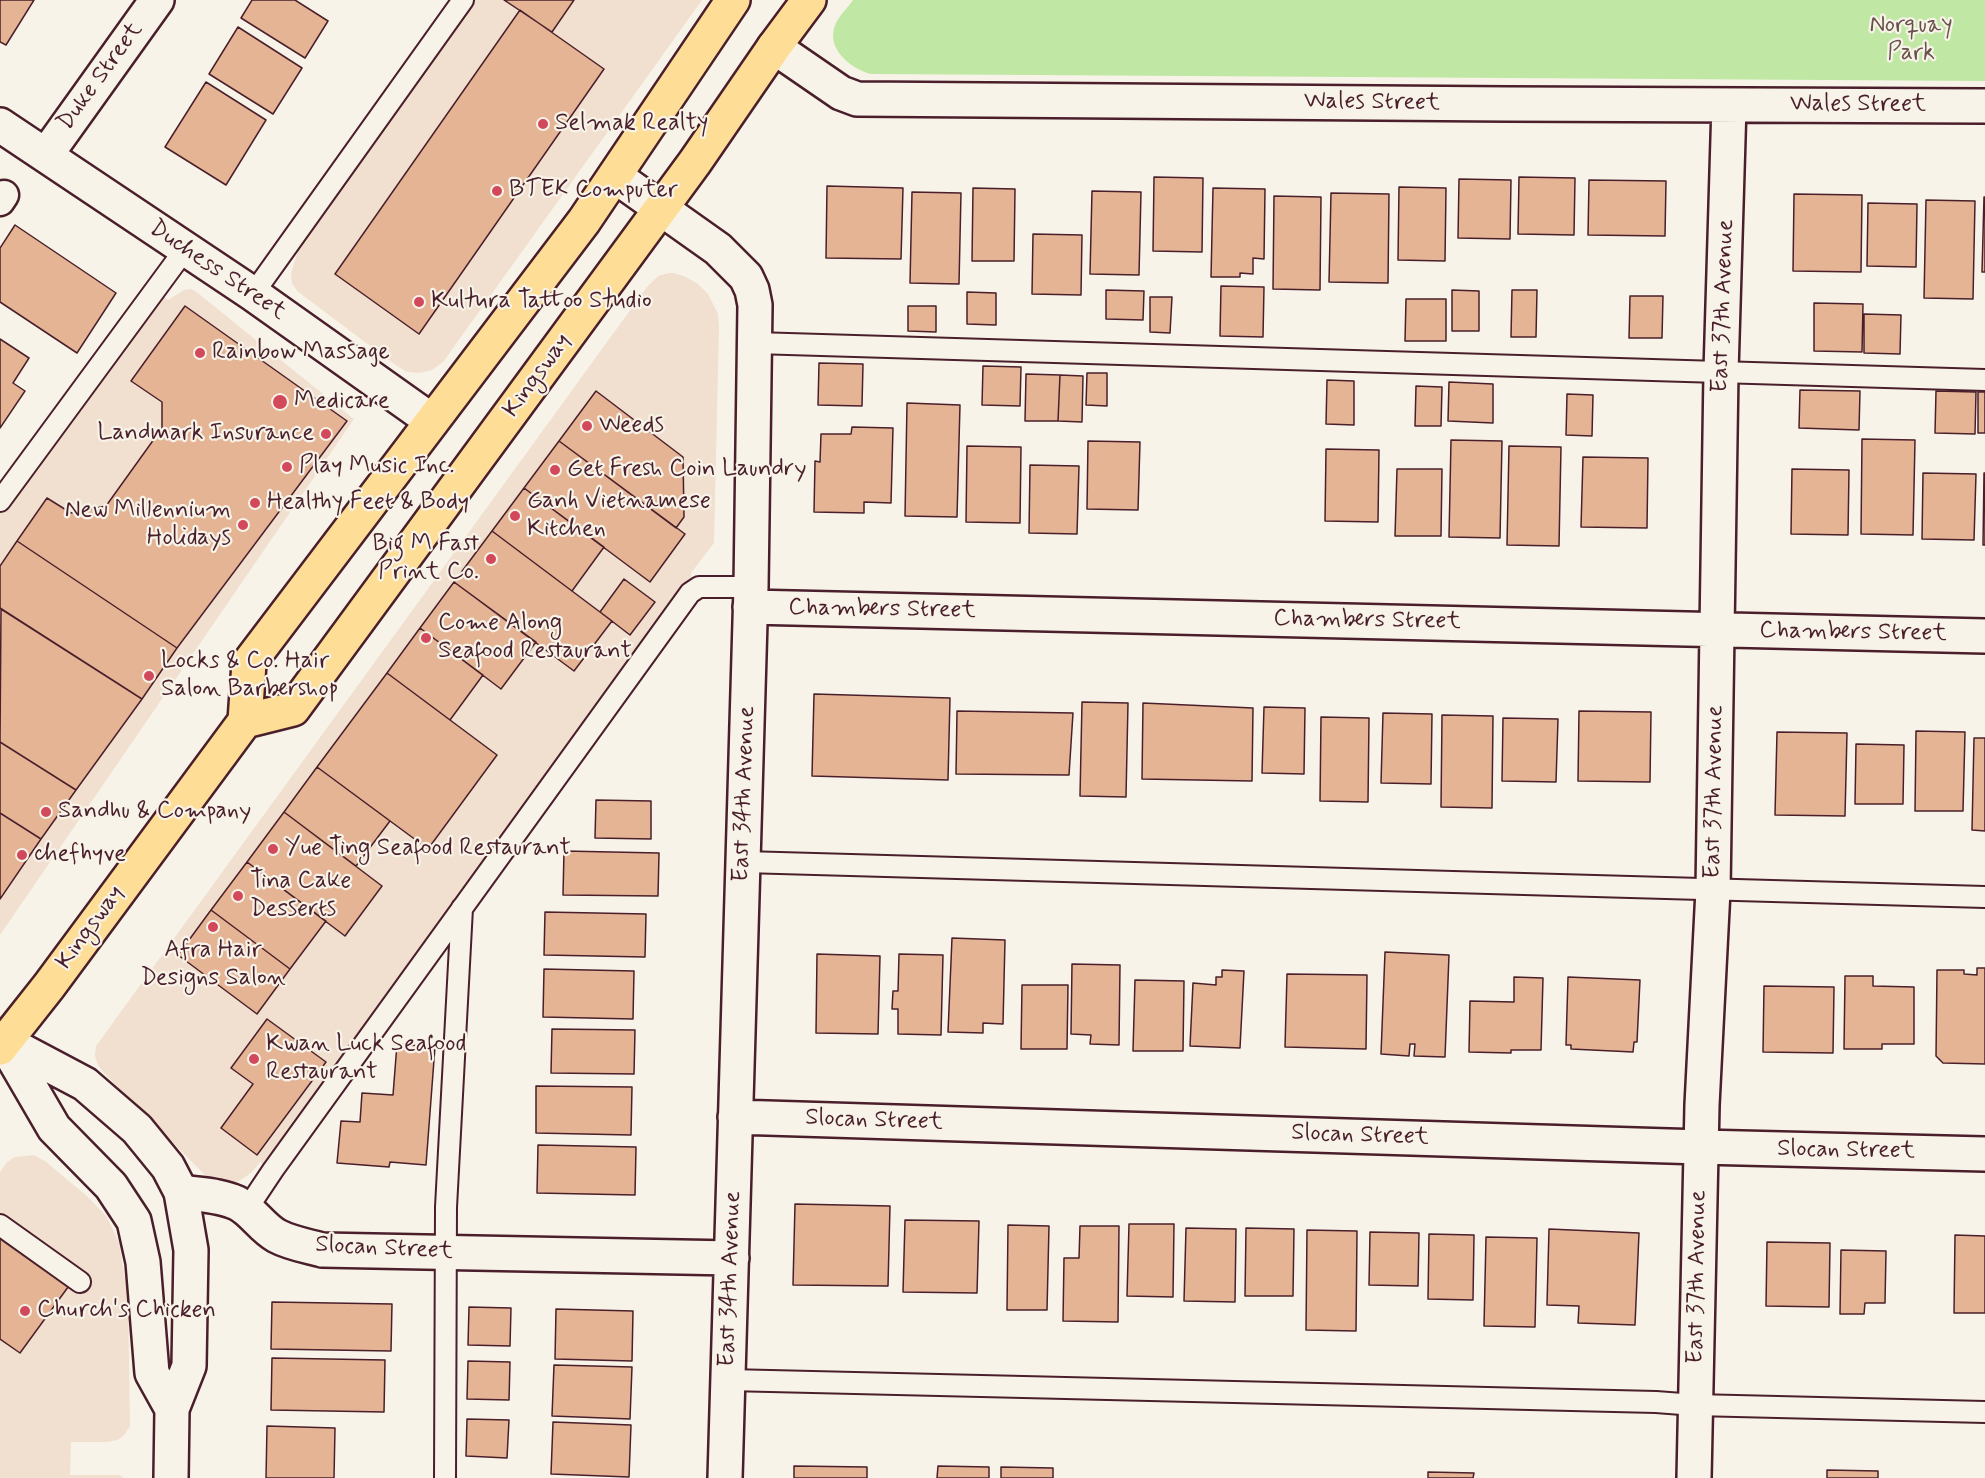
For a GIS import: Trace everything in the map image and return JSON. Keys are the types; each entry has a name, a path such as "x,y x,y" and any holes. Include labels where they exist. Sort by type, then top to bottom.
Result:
{"main road":[{"path":"245,721 249,663 584,221 732,0"},
{"name":"Kingsway","path":"1,1043 49,986 245,721 293,709 661,208 809,0"}],"street":[{"name":"Duke Street","path":"45,155 157,0"},
{"name":"Wales Street","path":"774,47 841,93 857,99 1985,106"},
{"name":"East 37th Avenue","path":"1694,1478 1701,1147 1713,890 1721,372 1729,105"},
{"name":"Duchess Street","path":"0,125 186,248 432,421"},
{"name":"East 34th Avenue","path":"615,176 718,249 746,277 755,305 744,862 726,1478"},
{"name":"Chambers Street","path":"750,597 1985,636"},
{"path":"1,1043 85,1084 137,1129 168,1167 181,1192 191,1250 189,1366 172,1409 171,1478"},
{"path":"1,1043 54,1128 111,1186 134,1221 143,1262 152,1373 172,1409"},
{"name":"Slocan Street","path":"735,1117 1985,1154"},
{"name":"Slocan Street","path":"181,1192 223,1198 247,1209 276,1236 322,1250 732,1258"}],"lane":[{"path":"253,294 463,0"},
{"path":"0,501 186,248"},
{"path":"754,343 1985,380"},
{"path":"247,1209 690,593 699,587 750,597"},
{"path":"744,862 1985,897"},
{"path":"445,1478 446,1208 462,908"},
{"path":"0,1225 80,1282"},
{"path":"728,1380 1985,1412"}],"shaded area":[{"path":"463,0 702,0 443,362 432,370 419,373 407,372 297,291 292,283 291,274 299,247 289,241"},
{"path":"669,273 686,277 708,294 718,314 719,327 714,543 691,573 690,593 273,1169 260,1162 241,1180 231,1184 214,1182 104,1073 95,1056 96,1046 647,287 658,276"},
{"path":"191,289 354,419 0,935 0,501 156,291 168,300 184,290"},
{"path":"34,1155 45,1161 88,1197 107,1217 119,1243 128,1298 130,1426 118,1440 71,1442 70,1475 119,1475 124,1478 0,1478 0,1172 7,1162 15,1157"}],"green space":[{"name":"Norquay Park","path":"853,0 1985,0 1985,81 871,74 848,62 837,49 834,41 833,32 836,23"}],"building":[{"path":"0,0 34,0 6,45 0,42"},
{"path":"252,0 295,0 328,21 305,58 241,18"},
{"path":"504,0 574,0 552,32"},
{"path":"520,10 604,69 419,334 335,274"},
{"path":"238,27 302,68 273,114 209,74"},
{"path":"206,82 266,120 226,185 165,147"},
{"path":"1154,177 1203,178 1202,252 1153,251"},
{"path":"1519,177 1575,178 1574,235 1518,234"},
{"path":"1459,179 1511,180 1510,239 1458,238"},
{"path":"1589,180 1666,181 1665,236 1588,235"},
{"path":"827,186 903,188 901,259 826,258"},
{"path":"1399,187 1446,188 1445,261 1398,260"},
{"path":"973,188 1015,189 1014,261 972,261"},
{"path":"1213,188 1265,189 1264,259 1253,258 1253,274 1240,273 1240,277 1211,277"},
{"path":"1092,191 1141,192 1139,275 1090,274"},
{"path":"912,192 961,193 959,284 910,283"},
{"path":"1331,193 1389,194 1388,283 1329,282"},
{"path":"1794,194 1862,195 1861,272 1793,271"},
{"path":"1274,196 1321,197 1320,290 1273,289"},
{"path":"1984,197 1985,272 1982,272"},
{"path":"1926,200 1975,201 1973,299 1924,298"},
{"path":"1868,203 1917,204 1916,267 1867,266"},
{"path":"15,225 116,293 77,353 0,302 0,248"},
{"path":"1033,234 1082,235 1081,295 1032,294"},
{"path":"1221,286 1264,287 1263,337 1220,336"},
{"path":"1106,290 1144,291 1143,320 1106,319"},
{"path":"1452,290 1479,291 1479,331 1452,331"},
{"path":"1512,290 1537,290 1536,337 1511,337"},
{"path":"967,292 996,293 996,325 967,324"},
{"path":"1630,296 1663,296 1662,338 1629,338"},
{"path":"1150,297 1172,297 1170,333 1150,332"},
{"path":"1406,299 1446,299 1446,341 1405,341"},
{"path":"1814,303 1863,304 1862,352 1814,351"},
{"path":"185,306 347,421 177,648 17,541 47,498 71,513 106,506 162,428 162,402 131,381"},
{"path":"908,306 936,306 936,332 908,331"},
{"path":"1864,314 1901,315 1900,354 1864,353"},
{"path":"0,339 29,358 13,383 25,391 0,428"},
{"path":"819,363 863,364 862,406 818,405"},
{"path":"983,366 1021,367 1020,406 982,405"},
{"path":"1087,373 1107,373 1107,406 1086,405"},
{"path":"1026,374 1060,375 1058,421 1025,421"},
{"path":"1060,375 1083,376 1082,422 1058,421"},
{"path":"1327,380 1354,381 1354,425 1326,424"},
{"path":"1449,382 1493,384 1493,423 1448,421"},
{"path":"1416,386 1442,387 1441,426 1415,426"},
{"path":"1800,390 1860,391 1859,430 1799,428"},
{"path":"596,391 683,457 684,517 676,528 559,441"},
{"path":"1936,391 1976,392 1975,434 1935,433"},
{"path":"1978,392 1985,392 1985,433 1978,433"},
{"path":"1567,394 1593,395 1592,436 1566,435"},
{"path":"907,403 960,405 957,517 905,516"},
{"path":"852,427 893,428 891,503 864,502 864,513 814,512 815,461 820,462 821,434 851,434"},
{"path":"1862,439 1915,440 1913,535 1861,534"},
{"path":"1451,440 1502,441 1500,538 1449,537"},
{"path":"559,441 685,534 650,582 524,488"},
{"path":"1088,441 1140,442 1138,510 1087,509"},
{"path":"967,446 1021,447 1020,523 966,522"},
{"path":"1509,446 1561,447 1559,546 1507,545"},
{"path":"1326,449 1379,450 1378,522 1325,521"},
{"path":"1583,457 1648,458 1647,528 1581,527"},
{"path":"1030,465 1079,466 1077,534 1029,533"},
{"path":"1397,469 1442,469 1441,536 1395,536"},
{"path":"1792,469 1849,470 1848,535 1791,534"},
{"path":"1923,473 1976,474 1974,540 1922,539"},
{"path":"1984,473 1985,545 1983,545"},
{"path":"524,488 604,547 572,591 492,531"},
{"path":"492,531 612,621 574,671 454,582"},
{"path":"17,541 177,648 142,699 0,608 0,566"},
{"path":"624,579 655,602 630,635 600,612"},
{"path":"454,582 536,642 501,689 420,628"},
{"path":"1,609 142,699 76,790 0,742"},
{"path":"420,628 483,675 450,720 387,673"},
{"path":"387,673 497,755 428,849 317,767"},
{"path":"814,694 950,698 948,780 812,776"},
{"path":"1082,702 1128,703 1126,797 1080,796"},
{"path":"1143,703 1253,708 1252,781 1142,779"},
{"path":"1264,707 1305,708 1304,774 1262,773"},
{"path":"957,711 1073,713 1069,775 956,774"},
{"path":"1579,711 1651,712 1650,782 1578,781"},
{"path":"1383,713 1432,714 1431,784 1381,783"},
{"path":"1442,715 1493,716 1492,808 1441,807"},
{"path":"1321,717 1369,718 1368,802 1320,801"},
{"path":"1503,718 1558,719 1556,782 1502,781"},
{"path":"1916,731 1965,732 1963,811 1915,811"},
{"path":"1777,732 1847,733 1845,816 1775,815"},
{"path":"1974,738 1985,738 1985,831 1972,830"},
{"path":"0,742 76,790 41,839 0,813"},
{"path":"1856,744 1904,745 1903,804 1855,804"},
{"path":"317,767 390,821 356,866 284,812"},
{"path":"596,800 651,801 651,839 595,838"},
{"path":"284,812 382,886 345,936 247,862"},
{"path":"0,813 41,839 0,899"},
{"path":"564,851 659,853 658,896 563,895"},
{"path":"247,862 326,921 290,969 211,910"},
{"path":"211,910 290,969 257,1014 178,955"},
{"path":"545,912 646,914 645,957 544,955"},
{"path":"952,938 1005,940 1003,1024 983,1023 983,1033 948,1032"},
{"path":"1385,952 1449,955 1445,1057 1414,1056 1415,1044 1410,1044 1409,1056 1381,1054"},
{"path":"817,954 880,956 878,1034 816,1033"},
{"path":"899,954 943,955 941,1035 898,1034 898,1009 892,1009 893,991 898,991"},
{"path":"1072,964 1120,965 1119,1045 1090,1044 1091,1035 1071,1034"},
{"path":"1977,968 1985,968 1985,1064 1943,1063 1936,1056 1937,970 1964,970 1964,974 1977,975"},
{"path":"544,969 634,971 633,1019 543,1017"},
{"path":"1222,970 1244,971 1240,1048 1190,1046 1193,983 1216,985 1216,977 1222,977"},
{"path":"1287,974 1367,975 1366,1049 1285,1047"},
{"path":"1845,976 1873,976 1873,986 1914,987 1914,1044 1882,1044 1882,1049 1844,1049"},
{"path":"1514,977 1543,978 1541,1050 1511,1050 1511,1053 1469,1052 1470,1001 1514,1002"},
{"path":"1568,977 1640,980 1637,1042 1634,1042 1633,1052 1571,1049 1571,1045 1566,1045"},
{"path":"1135,980 1184,981 1183,1051 1133,1051"},
{"path":"1022,985 1068,985 1067,1049 1021,1049"},
{"path":"1764,986 1834,987 1833,1053 1763,1052"},
{"path":"267,1019 326,1062 257,1155 221,1128 253,1084 231,1068"},
{"path":"552,1029 635,1030 634,1074 551,1073"},
{"path":"397,1044 435,1047 426,1165 390,1162 389,1167 337,1163 341,1121 360,1122 362,1093 393,1095"},
{"path":"536,1086 632,1087 631,1135 536,1133"},
{"path":"538,1145 636,1147 635,1195 537,1193"},
{"path":"795,1204 890,1206 888,1286 793,1285"},
{"path":"905,1220 979,1221 977,1293 903,1292"},
{"path":"1129,1224 1174,1224 1173,1297 1127,1296"},
{"path":"1008,1225 1049,1226 1047,1310 1007,1310"},
{"path":"1080,1226 1119,1226 1118,1322 1063,1321 1064,1258 1079,1258"},
{"path":"1186,1228 1236,1229 1235,1302 1184,1301"},
{"path":"1246,1228 1294,1229 1293,1296 1245,1296"},
{"path":"1549,1229 1639,1233 1635,1325 1578,1323 1579,1306 1547,1305"},
{"path":"1307,1230 1357,1231 1356,1331 1306,1330"},
{"name":"Church's Chicken","path":"0,1231 71,1283 20,1353 0,1339"},
{"path":"1370,1232 1419,1233 1418,1286 1369,1285"},
{"path":"1429,1234 1474,1235 1473,1300 1428,1299"},
{"path":"1955,1235 1985,1236 1985,1313 1954,1313"},
{"path":"1486,1237 1537,1238 1535,1327 1484,1326"},
{"path":"1767,1242 1830,1243 1829,1307 1766,1306"},
{"path":"1841,1250 1886,1251 1885,1303 1865,1303 1864,1314 1840,1314"},
{"path":"272,1302 392,1304 391,1351 271,1349"},
{"path":"469,1307 511,1308 510,1346 468,1345"},
{"path":"556,1309 633,1311 632,1361 555,1359"},
{"path":"272,1358 385,1360 384,1412 271,1410"},
{"path":"468,1361 510,1362 509,1400 467,1399"},
{"path":"554,1365 632,1367 630,1419 552,1416"},
{"path":"467,1419 509,1420 507,1458 466,1456"},
{"path":"553,1422 631,1425 629,1477 551,1474"},
{"path":"267,1426 335,1428 334,1478 266,1478"},
{"path":"794,1466 867,1467 867,1478 794,1478"},
{"path":"938,1466 989,1467 989,1478 937,1478"},
{"path":"1001,1467 1053,1468 1053,1478 1001,1478"},
{"path":"1827,1470 1878,1471 1878,1478 1827,1478"},
{"path":"1428,1472 1474,1473 1473,1478 1428,1478"}],"place":[{"name":"Selmak Realty","path":"543,124"},
{"name":"BTEK Computer","path":"497,191"},
{"name":"Kultura Tattoo Studio","path":"419,302"},
{"name":"Rainbow Massage","path":"200,353"},
{"name":"Medicare","path":"280,402"},
{"name":"Weeds","path":"587,426"},
{"name":"Landmark Insurance","path":"326,434"},
{"name":"Play Music Inc.","path":"287,467"},
{"name":"Get Fresh Coin Laundry","path":"555,470"},
{"name":"Healthy Feet & Body","path":"255,503"},
{"name":"Ganh Vietnamese Kitchen","path":"515,516"},
{"name":"New Millennium Holidays","path":"243,525"},
{"name":"Big M Fast Print Co.","path":"491,559"},
{"name":"Come Along Seafood Restaurant","path":"426,638"},
{"name":"Locks & Co. Hair Salon Barbershop","path":"149,676"},
{"name":"Sandhu & Company","path":"46,812"},
{"name":"Yue Ting Seafood Restaurant","path":"273,849"},
{"name":"chefhyve","path":"22,855"},
{"name":"Tina Cake Desserts","path":"238,896"},
{"name":"Afra Hair Designs Salon","path":"213,927"},
{"name":"Kwan Luck Seafood Restaurant","path":"254,1059"},
{"name":"Church's Chicken","path":"25,1311"}]}
